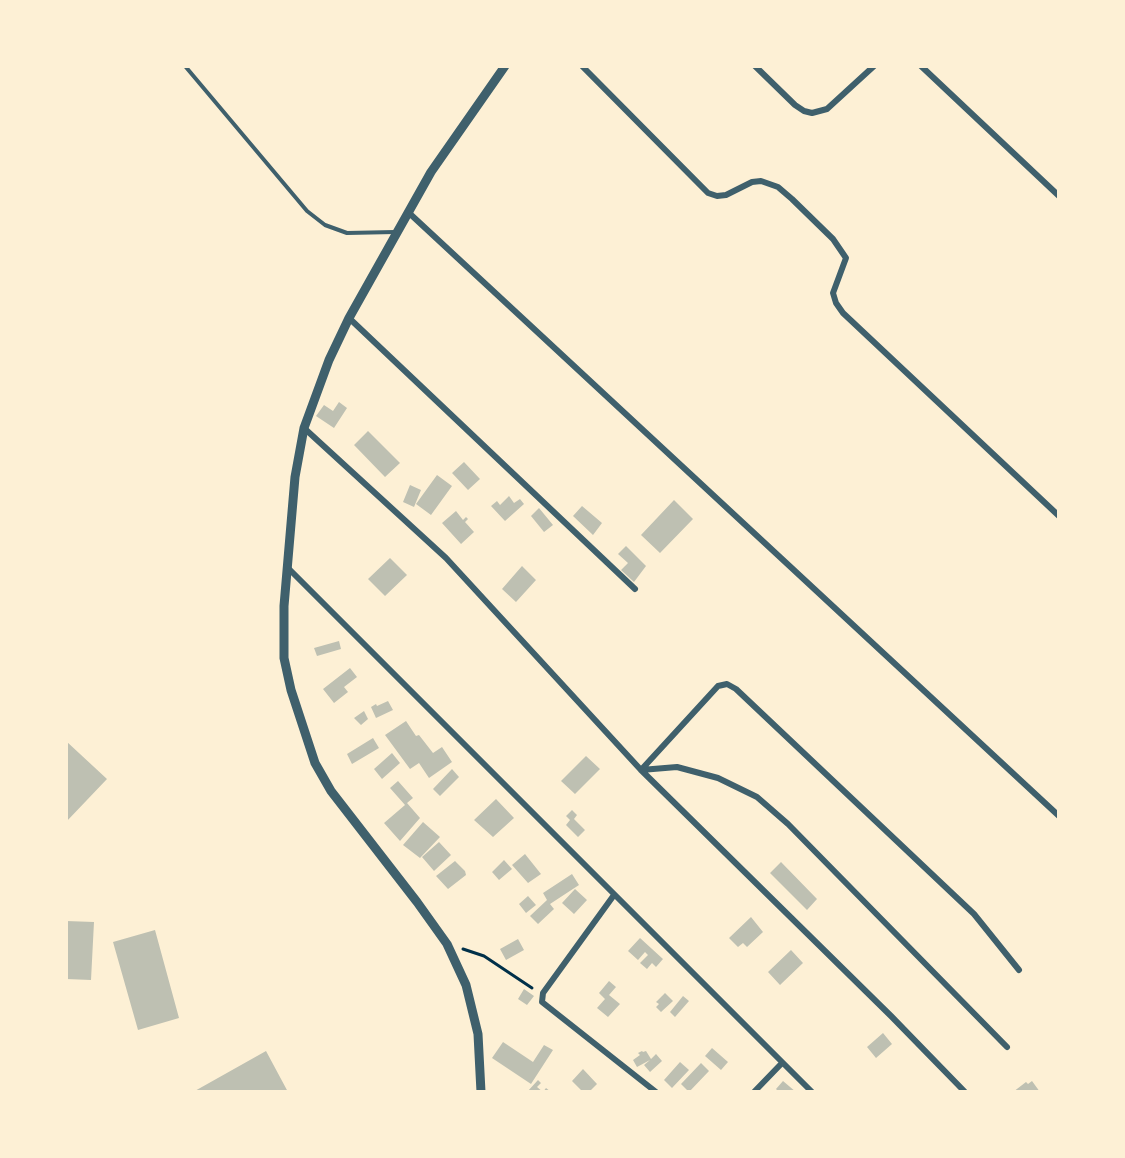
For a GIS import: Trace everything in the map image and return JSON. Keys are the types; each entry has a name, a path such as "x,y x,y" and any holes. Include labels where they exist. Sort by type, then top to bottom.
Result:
{"street":[{"path":"481,1092 478,1034 466,985 447,944 331,791 315,763 291,690 284,658 284,606 295,477 304,428 329,360 349,318 431,172 505,66"},
{"path":"582,66 708,193 717,196 726,195 752,182 761,181 778,187 792,199 833,239 846,258 833,293 843,313 1059,516"},
{"path":"755,66 795,105 812,113 827,109 874,66"},
{"path":"921,66 1059,196"},
{"path":"408,212 1059,816"},
{"path":"349,318 636,589"},
{"path":"304,428 446,558 641,770 965,1092"},
{"path":"288,568 812,1092"},
{"path":"641,770 718,686 727,684 736,689 974,914 1020,970"},
{"path":"641,770 677,767 718,778 757,797 788,824 1007,1047"},
{"path":"614,895 543,993 542,1002 656,1092"},
{"path":"754,1092 782,1063"}],"lane":[{"path":"184,66 307,212 325,225 347,233 397,232"}],"path":[{"path":"447,944 484,956 543,993"}],"building":[{"path":"339,402 347,408 334,428 316,416 324,405 333,411"},
{"path":"368,431 400,463 385,477 354,445"},
{"path":"464,462 480,479 468,490 452,473"},
{"path":"437,475 452,486 431,515 416,504"},
{"path":"410,485 421,490 414,507 403,502"},
{"path":"509,496 514,503 520,499 524,504 505,521 491,506 497,501 500,505"},
{"path":"674,500 693,519 660,553 641,535"},
{"path":"582,506 602,523 593,535 573,516"},
{"path":"539,508 553,525 544,532 531,516"},
{"path":"456,511 463,520 466,517 468,519 465,522 474,532 461,544 442,523"},
{"path":"626,546 646,566 634,582 621,570 628,563 618,554"},
{"path":"390,558 407,575 385,596 368,579"},
{"path":"522,566 536,580 516,602 502,589"},
{"path":"339,641 341,649 317,656 314,648"},
{"path":"350,668 357,677 344,687 348,692 334,703 323,689"},
{"path":"388,701 393,710 376,718 371,707"},
{"path":"364,711 368,719 361,725 354,718"},
{"path":"406,721 416,736 419,735 433,753 442,747 452,762 429,778 419,763 410,769 385,735"},
{"path":"373,738 379,748 352,764 347,754"},
{"path":"66,741 107,779 66,822"},
{"path":"392,753 400,763 382,779 374,769"},
{"path":"586,756 600,769 575,794 561,781"},
{"path":"452,769 459,777 440,796 433,789"},
{"path":"398,781 413,798 407,803 420,818 400,841 384,823 405,805 390,788"},
{"path":"496,799 514,818 493,837 474,820"},
{"path":"572,810 577,815 574,819 585,830 578,837 566,825 570,820 566,816"},
{"path":"423,822 440,837 420,858 403,845"},
{"path":"439,842 451,855 434,871 422,857"},
{"path":"525,854 541,874 528,883 512,865"},
{"path":"504,860 512,869 499,880 492,872"},
{"path":"455,861 466,875 448,889 436,876"},
{"path":"781,862 817,899 807,910 770,873"},
{"path":"572,874 579,885 550,904 554,909 538,924 530,916 547,900 543,893"},
{"path":"575,889 587,900 574,914 562,903"},
{"path":"528,896 536,905 526,913 519,904"},
{"path":"751,917 763,932 747,947 743,943 738,947 729,938"},
{"path":"66,921 94,922 91,980 66,979"},
{"path":"155,930 179,1018 138,1030 113,942"},
{"path":"640,938 663,959 656,967 652,963 647,969 640,963 648,955 645,952 638,960 628,951"},
{"path":"518,939 524,950 506,960 500,949"},
{"path":"791,950 803,963 780,985 768,972"},
{"path":"609,981 616,987 609,995 620,1004 608,1017 597,1008 605,999 599,993"},
{"path":"524,989 534,996 527,1005 518,999"},
{"path":"665,993 673,1001 661,1012 656,1007 659,1004 656,1002"},
{"path":"683,996 689,1001 675,1017 670,1012"},
{"path":"883,1033 892,1044 876,1058 867,1047"},
{"path":"503,1042 533,1062 544,1045 553,1050 531,1084 492,1058"},
{"path":"712,1048 728,1062 721,1070 705,1056"},
{"path":"266,1051 288,1092 193,1092"},
{"path":"642,1051 646,1051 651,1059 656,1054 662,1061 650,1072 644,1065 650,1060 637,1067 633,1060"},
{"path":"680,1062 689,1070 672,1088 664,1080"},
{"path":"701,1063 709,1071 689,1092 681,1084"},
{"path":"583,1069 597,1084 589,1092 583,1092 572,1081"},
{"path":"538,1080 541,1083 537,1087 543,1092 527,1092"},
{"path":"783,1081 796,1092 779,1092 776,1089"},
{"path":"1032,1081 1040,1092 1013,1092 1026,1082 1028,1084"}]}
